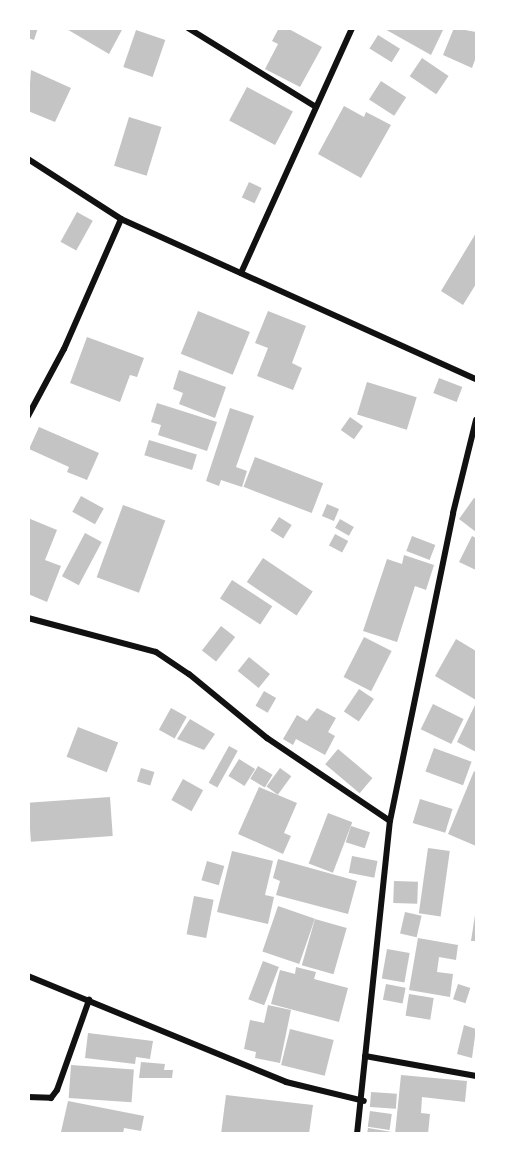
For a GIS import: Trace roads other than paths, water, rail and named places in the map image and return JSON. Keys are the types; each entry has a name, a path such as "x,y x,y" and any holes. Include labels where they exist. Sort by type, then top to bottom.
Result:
{"street":[{"path":"188,28 316,107"},
{"path":"241,273 352,28"},
{"path":"28,159 121,219 477,379"},
{"path":"28,416 64,349 121,219"},
{"path":"357,1134 364,1101 365,1056 390,821 453,513 477,420"},
{"path":"28,618 156,652 189,674 267,738 390,821"},
{"path":"28,976 286,1082 364,1101"},
{"path":"28,1097 51,1098 57,1090 90,1000"},
{"path":"365,1056 477,1076"}]}
